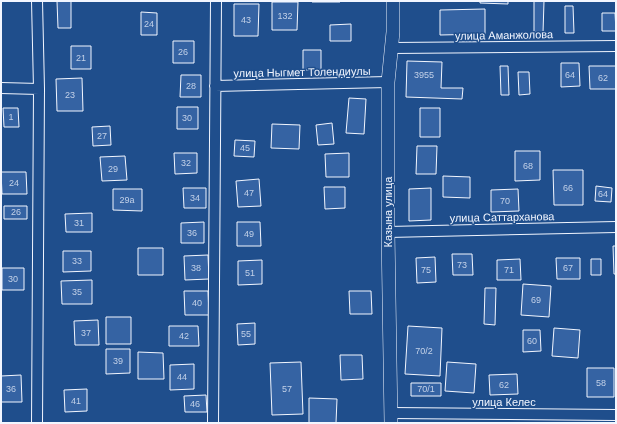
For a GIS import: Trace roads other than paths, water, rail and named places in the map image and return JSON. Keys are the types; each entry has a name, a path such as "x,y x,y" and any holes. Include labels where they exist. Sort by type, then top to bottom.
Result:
{"street":[{"path":"37,1 39,89 37,423"},
{"path":"213,423 216,1"},
{"name":"Казына улица","path":"391,418 388,232 388,82 392,48 394,1"},
{"name":"улица Аманжолова","path":"392,48 616,46"},
{"name":"улица Ныгмет Толендиулы","path":"215,86 388,82"},
{"path":"1,88 39,89"},
{"name":"улица Саттарханова","path":"388,232 616,227"},
{"name":"улица Келес","path":"391,418 616,415"}]}
